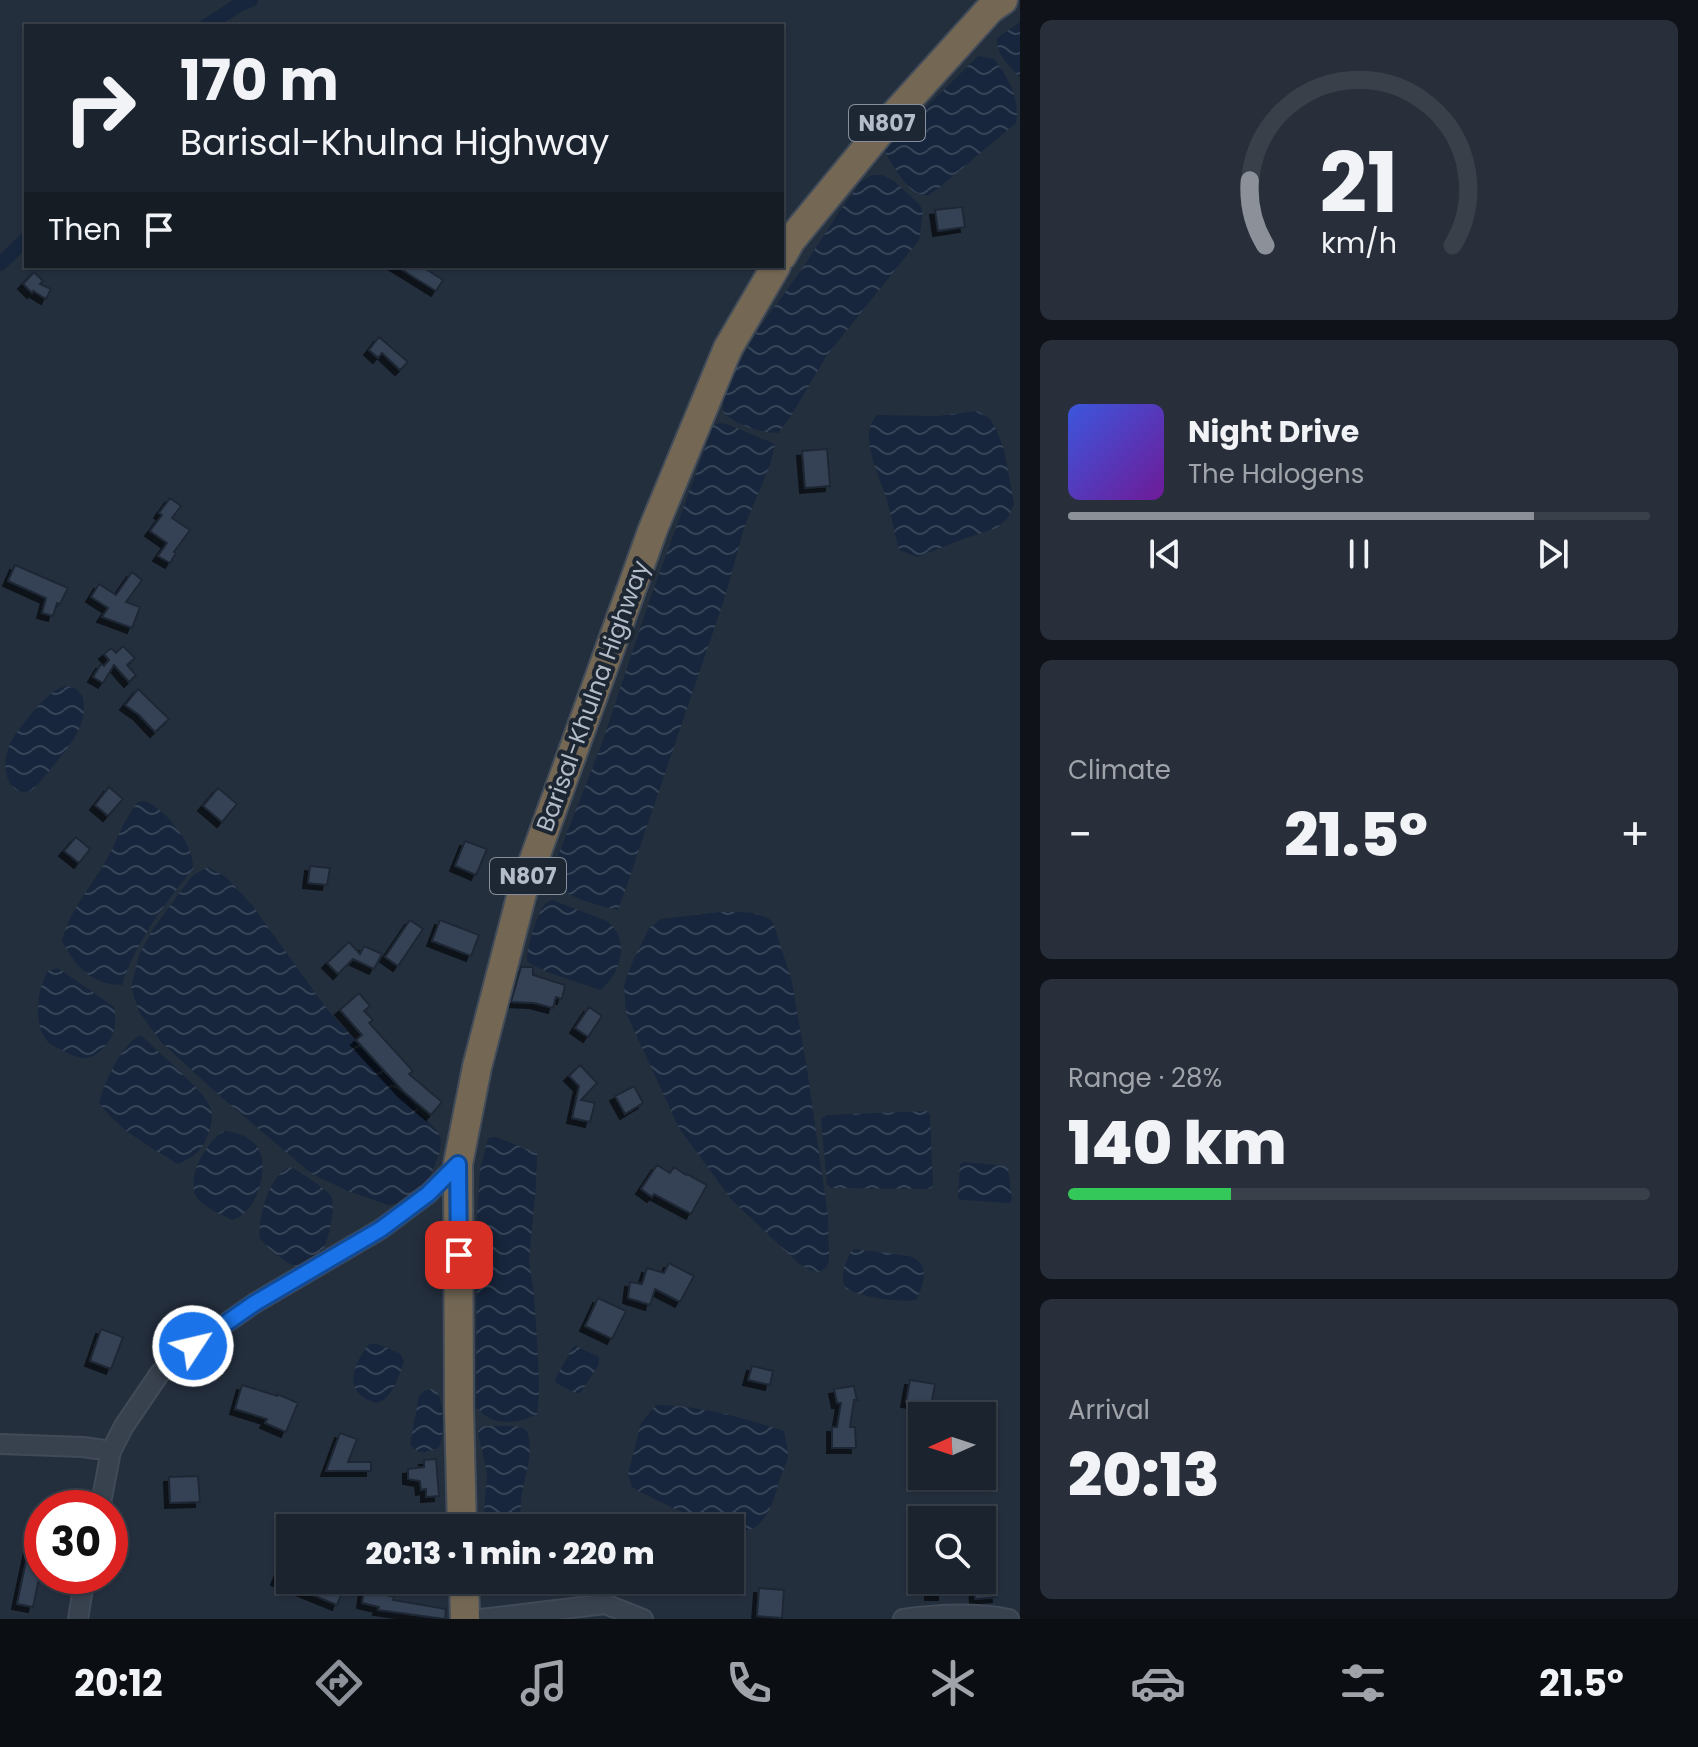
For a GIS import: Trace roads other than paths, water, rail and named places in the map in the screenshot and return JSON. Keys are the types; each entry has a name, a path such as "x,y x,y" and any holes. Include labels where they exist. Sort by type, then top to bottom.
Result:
{"highway":[{"name":"N807","path":"784,252 888,122 990,9 1003,0"},
{"name":"Barisal-Khulna Highway","path":"462,1514 458,1164 477,1067 522,893 653,529 728,348 775,268"},
{"path":"464,1594 465,1619"}],"street":[{"path":"103,1490 111,1451 160,1373 255,1303 381,1229 428,1194 458,1164"},
{"path":"0,1444 111,1451"},
{"path":"78,1619 82,1594"},
{"path":"481,1619 605,1604 643,1619"},
{"path":"903,1619 929,1615 992,1615 1009,1619"}],"water":[{"path":"1020,22 1020,78 1001,55 997,38"},
{"path":"978,56 994,59 1004,74 1015,97 1016,123 940,187 927,196 916,193 901,177 884,149"},
{"path":"872,175 882,175 894,181 920,205 923,212 919,240 827,355 778,433 756,430 734,421 723,412 727,384 759,328 839,212 861,182"},
{"path":"977,411 989,418 1004,449 1014,504 1008,518 997,528 917,557 899,550 872,456 871,424 877,415 938,416"},
{"path":"719,423 775,444 770,465 745,525 724,600 618,910 573,896 548,881 602,743 713,426"},
{"path":"66,686 75,688 82,695 84,706 80,727 69,746 32,790 17,790 7,777 9,746 39,705"},
{"path":"145,801 162,812 178,829 189,850 193,869 152,924 122,985 111,984 93,978 79,966 62,941 70,919 108,857 129,815 138,802"},
{"path":"208,867 226,877 252,905 327,1009 438,1132 440,1151 431,1175 406,1204 388,1205 312,1174 162,1043 139,1012 131,987 139,955 153,929 192,876"},
{"path":"552,900 607,921 619,937 618,966 600,990 527,962 536,922 546,903"},
{"path":"720,912 755,914 773,922 792,982 828,1216 829,1260 827,1267 819,1272 798,1263 731,1199 679,1128 626,1013 624,985 649,928 661,919"},
{"path":"58,968 114,1007 115,1023 111,1038 90,1057 77,1057 51,1044 40,1027 38,1007 41,987 48,971"},
{"path":"141,1035 190,1081 211,1109 211,1125 203,1145 193,1156 178,1164 125,1130 99,1103 109,1075 121,1055"},
{"path":"927,1111 930,1115 933,1186 929,1189 831,1188 827,1185 821,1119 827,1115"},
{"path":"224,1131 251,1141 258,1148 263,1164 261,1183 254,1201 242,1215 232,1220 205,1206 194,1191 193,1182 204,1152"},
{"path":"496,1137 537,1153 529,1261 534,1294 539,1394 537,1414 512,1422 491,1419 476,1407 480,1169 488,1138"},
{"path":"960,1164 1006,1166 1012,1199 1010,1203 958,1198"},
{"path":"290,1167 323,1189 333,1202 331,1222 321,1255 313,1267 306,1269 291,1265 260,1239 260,1221 270,1188"},
{"path":"856,1249 916,1259 924,1275 916,1300 880,1299 846,1289 844,1270 851,1251"},
{"path":"369,1344 378,1344 401,1354 404,1362 390,1394 378,1403 362,1396 354,1383 355,1367"},
{"path":"576,1346 599,1357 599,1364 577,1394 556,1383 555,1379"},
{"path":"431,1389 436,1391 441,1402 442,1437 438,1448 421,1452 410,1444 419,1396"},
{"path":"656,1405 705,1410 784,1431 787,1459 770,1509 763,1520 754,1528 744,1530 744,1514 689,1514 632,1487 628,1474 641,1423"},
{"path":"515,1426 526,1429 530,1447 520,1514 484,1514 487,1473 479,1428"}],"waterway":[{"path":"209,24 251,0"},
{"path":"0,264 24,241"}]}
